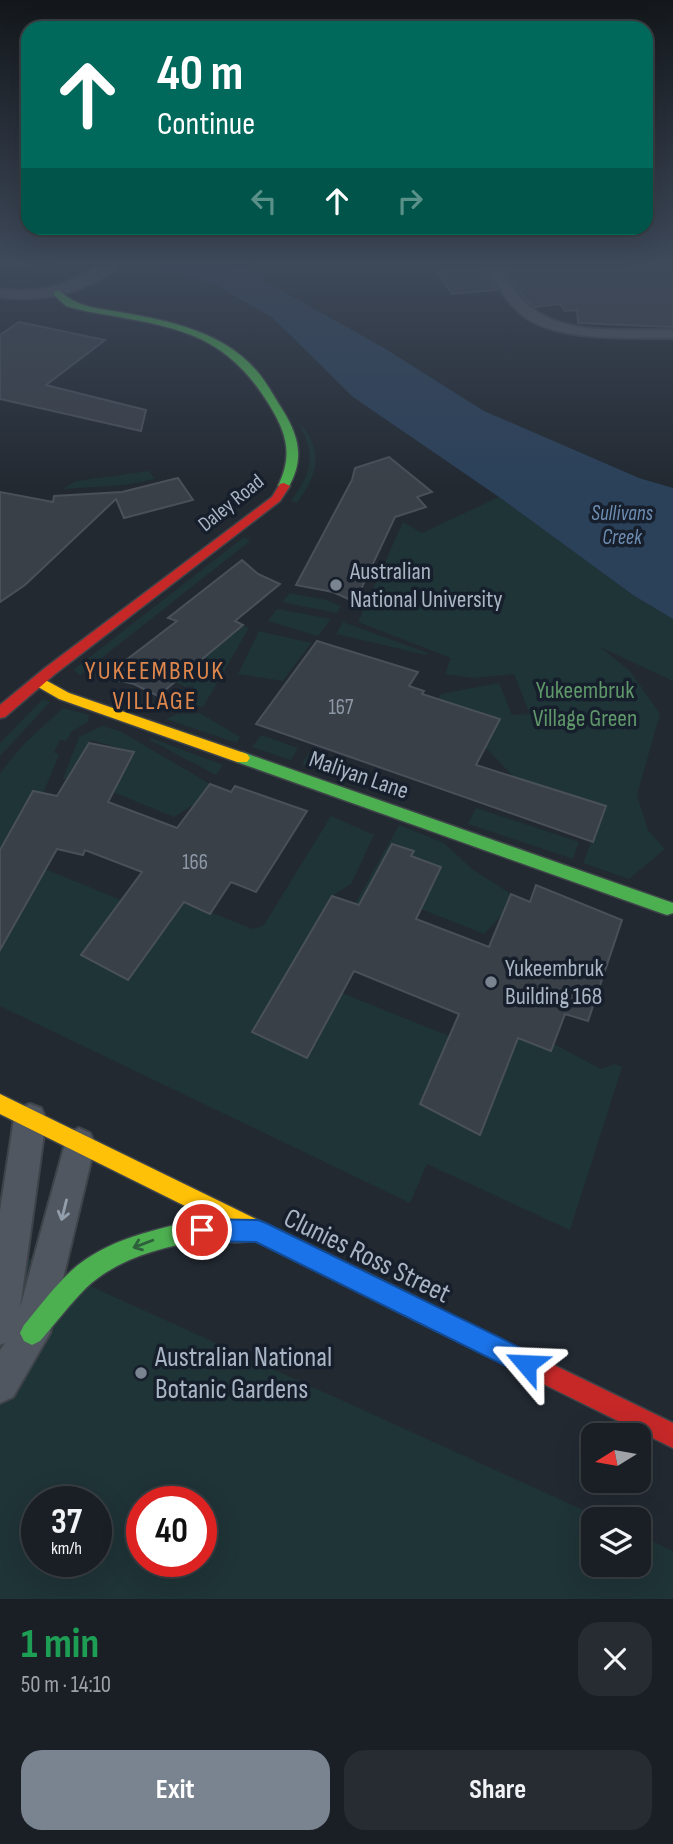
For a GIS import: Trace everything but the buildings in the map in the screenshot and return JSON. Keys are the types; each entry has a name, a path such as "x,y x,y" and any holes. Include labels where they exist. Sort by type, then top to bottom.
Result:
{"street":[{"name":"Daley Road","path":"0,713 276,499 294,467 296,444 257,377 224,347 202,337"},
{"name":"Maliyan Lane","path":"38,681 64,696 667,908"},
{"name":"Clunies Ross Street","path":"0,1104 673,1436"},
{"path":"16,1330 30,1119"},
{"path":"0,1384 79,1144"},
{"path":"16,1330 111,1258 147,1242 202,1230 258,1231"}],"green space":[{"path":"298,422 312,442 316,462 310,482 297,503 291,501 304,481 310,463 308,444"},
{"path":"149,471 155,479 125,485 63,489 76,481"},
{"name":"Yukeembruk Village Green","path":"499,497 633,595 673,619 673,681 600,647 630,671 660,714 637,795 648,830 665,849 629,879 583,863 605,806 514,777 485,747 499,719 438,699 441,694 499,683 512,715 530,714 514,674 473,678 445,674 451,658 358,622 403,522 422,533"},
{"path":"244,537 250,541 80,675 73,670"},
{"path":"290,593 326,600 341,606 337,613 282,602"},
{"path":"277,609 331,619 318,636 268,621"},
{"path":"343,622 428,653 426,655 336,634"},
{"path":"243,625 249,628 203,707 194,706 191,701 199,699 193,686 185,687 175,682"},
{"path":"259,631 311,643 283,681 238,674"},
{"path":"43,699 50,702 0,756 0,743"},
{"path":"63,708 89,715 88,722 72,731 66,741 60,740 54,752 59,755 43,793 33,791 0,850 0,773 23,745"},
{"path":"200,713 240,737 237,743 166,719 177,714"},
{"path":"102,726 120,731 210,784 196,803 174,817 113,792 133,752 91,740 66,779 63,779 79,737"},
{"path":"261,735 298,748 291,760 252,747"},
{"path":"151,738 223,765 216,775 150,740"},
{"path":"310,752 372,773 365,786 302,764"},
{"path":"476,808 579,842 573,859 468,824"},
{"path":"331,816 374,835 351,884 332,896 342,993 449,1036 420,1103 480,1135 518,1038 550,1050 554,1044 601,1069 615,1064 622,1067 570,1230 427,1164 410,1203 0,1006 0,923 45,869 121,900 81,955 128,980 184,902 253,929 264,925"},
{"path":"399,825 444,843 472,869 511,894 502,915 484,934 421,909 441,867 411,856 413,851 393,844 359,905 355,904"},
{"name":"Australian National Botanic Gardens","path":"0,1245 581,1509 581,1577 651,1577 651,1541 673,1551 673,1599 0,1599"}],"water":[{"name":"Sullivans Creek","path":"292,337 364,337 484,411 639,478 673,488 673,619 633,595 499,497 353,397"}],"traffic: fast":[{"path":"204,337 247,366 282,417 291,436 294,454 284,486"},
{"path":"242,758 667,908"},
{"path":"32,1333 80,1278 111,1258 147,1242 202,1230 247,1231"}],"traffic: slow":[{"path":"38,681 64,696 242,758"},
{"path":"0,1104 408,1305"}],"traffic: jam":[{"path":"0,713 50,671 276,499 284,486"},
{"path":"408,1305 673,1436"}],"place":[{"name":"Australian National University","path":"336,585"},
{"name":"Yukeembruk Building 168","path":"491,982"},
{"name":"Australian National Botanic Gardens","path":"141,1373"}],"district":[{"name":"YUKEEMBRUK VILLAGE","path":"155,686"}],"route":[{"path":"202,1230 258,1231 526,1364"}]}
